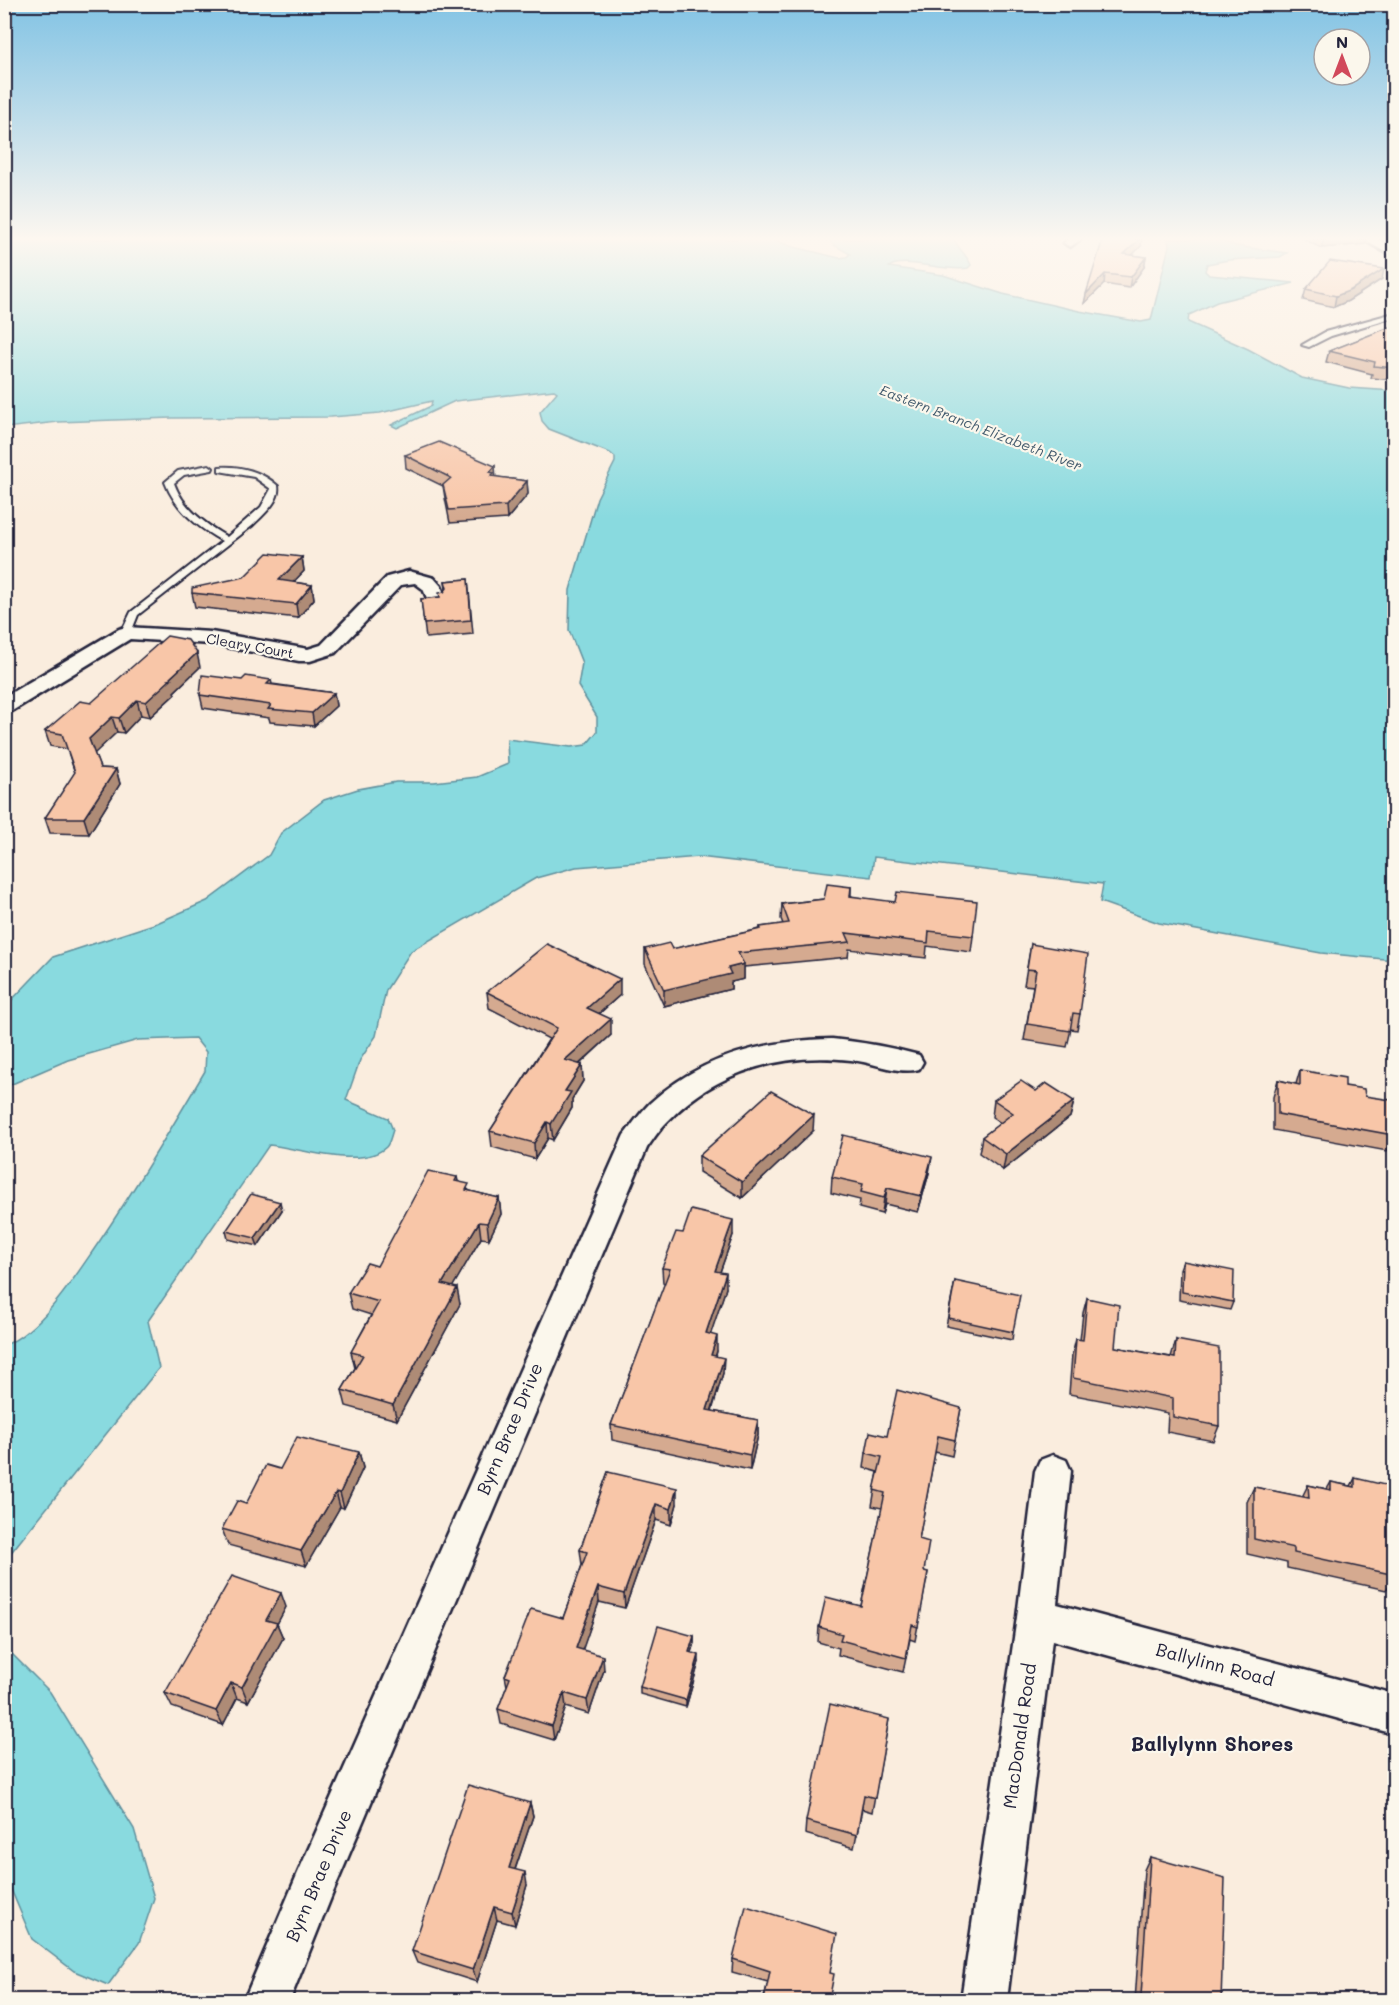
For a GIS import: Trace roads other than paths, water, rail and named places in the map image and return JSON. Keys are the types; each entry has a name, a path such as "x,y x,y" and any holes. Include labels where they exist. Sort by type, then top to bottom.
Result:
{"street":[{"name":"Cleary Court","path":"126,633 211,638 299,655 310,655 328,649 393,581 401,578 421,577 429,581 436,591 437,600"},
{"path":"4,706 126,633"},
{"name":"Byrn Brae Drive","path":"267,2001 317,1879 634,1143 649,1120 669,1100 698,1080 725,1066 757,1055 791,1049 826,1047 861,1050 909,1062"},
{"name":"MacDonald Road","path":"984,2001 1036,1617 1053,1471"},
{"name":"Ballylinn Road","path":"1036,1617 1395,1714"}],"lane":[{"path":"1306,345 1333,333"},
{"path":"209,468 181,473 169,482 171,490 200,522 228,541"},
{"path":"126,633 134,614 228,541 266,505 275,493 275,488 261,476 246,471 222,469"}],"water":[{"name":"Eastern Branch Elizabeth River","path":"5,333 1211,333 1302,378 1349,388 1394,391 1394,960 1321,953 1159,923 1100,902 1103,884 874,857 871,877 699,857 576,867 536,878 411,951 386,990 376,1036 360,1060 346,1100 388,1118 393,1130 386,1147 375,1154 346,1157 269,1145 148,1321 159,1368 5,1560 5,1345 32,1327 45,1314 58,1300 90,1255 167,1136 205,1071 206,1052 195,1038 138,1040 68,1060 5,1087 6,1006 53,957 157,923 207,901 269,855 281,833 324,800 358,789 396,782 434,782 477,777 508,764 507,739 571,747 586,745 597,732 597,717 578,686 582,663 569,630 570,590 597,498 615,462 615,457 549,429 542,421 540,412 557,392 554,390 455,401 397,428 391,425 431,406 432,401 380,413 331,417 172,418 58,422 5,428"},
{"path":"5,1647 50,1692 134,1829 154,1898 139,1943 108,1985 74,1971 32,1939 5,1875"}],"district":[{"name":"Ballylynn Shores","path":"1212,1744"}]}
